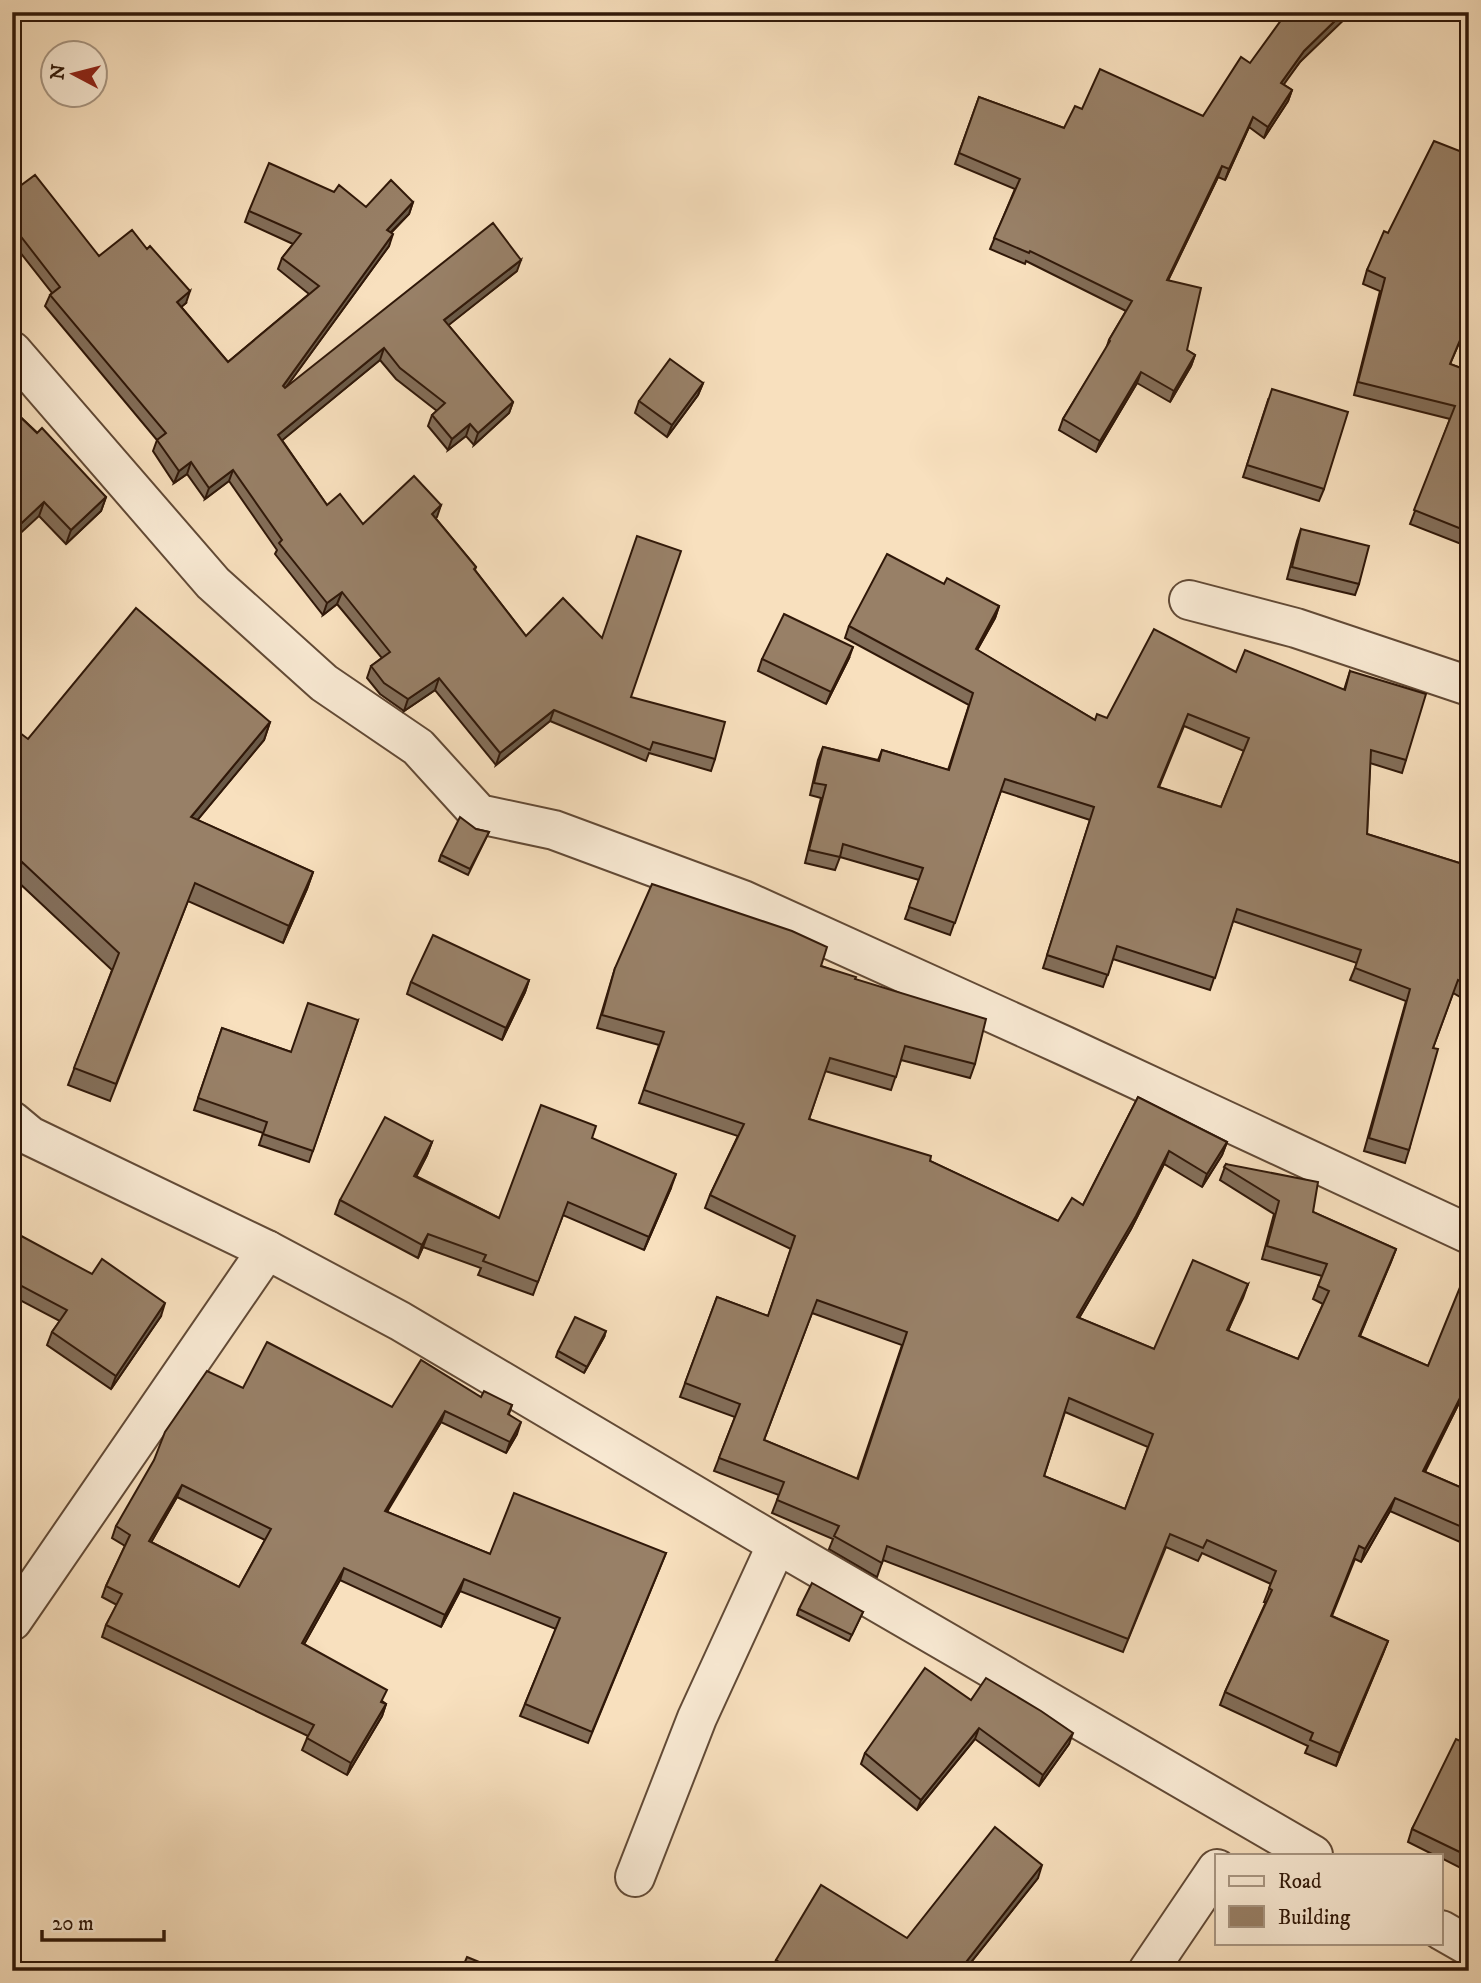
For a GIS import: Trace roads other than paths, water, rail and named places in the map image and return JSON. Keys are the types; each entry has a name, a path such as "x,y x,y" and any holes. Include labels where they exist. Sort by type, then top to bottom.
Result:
{"street":[{"path":"12,351 213,583 324,683 418,747 479,814 554,831 743,900 1469,1234"},
{"path":"1189,600 1296,628 1469,686"},
{"path":"12,1121 30,1136 267,1250 400,1321 777,1544 1311,1854"},
{"path":"12,1621 267,1250"},
{"path":"635,1877 696,1718 777,1544"},
{"path":"1227,1854 1251,1819"},
{"path":"1148,1971 1215,1872"},
{"path":"1442,1931 1469,1946"}]}
